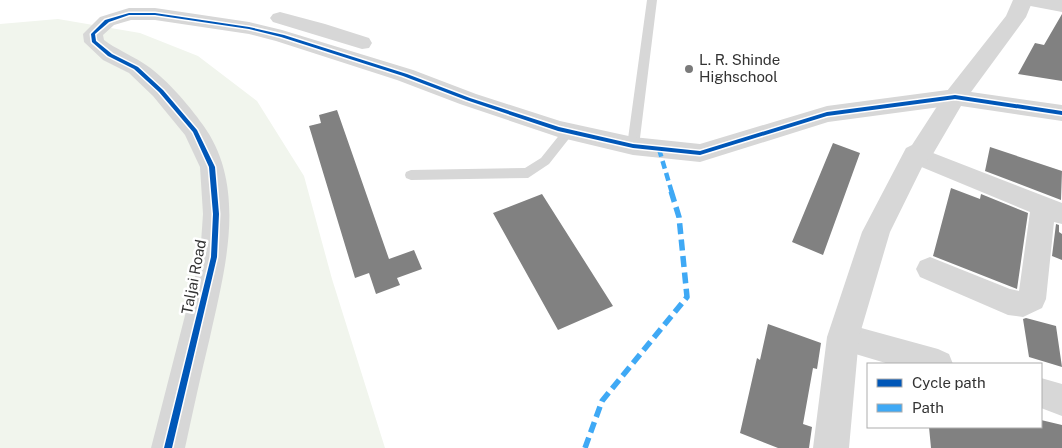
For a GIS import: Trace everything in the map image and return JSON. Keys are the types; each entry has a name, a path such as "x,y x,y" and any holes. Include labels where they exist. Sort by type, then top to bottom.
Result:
{"street":[{"path":"160,0 259,14 318,28 411,60 432,86 569,131 633,146 700,153 827,114 955,98 1062,113"},
{"path":"831,448 843,337 876,232 915,155 921,152 955,98 1016,17 1023,0"},
{"path":"1027,0 1062,6"},
{"name":"Taljai Road","path":"168,448 214,257 216,214 212,167 195,131 161,91 136,68 110,55 94,42 93,34 108,21 130,14 155,14 240,27 282,36 432,86"},
{"path":"915,155 1053,210 1032,299 1023,304 1008,302 930,269"},
{"path":"843,337 934,363"},
{"path":"1042,394 1062,400"}],"lane":[{"path":"633,146 652,0"},
{"path":"411,175 528,173 545,161 569,131"}],"shaded area":[{"path":"58,19 140,33 198,56 257,101 304,176 332,279 385,448 0,448 0,24"}],"building":[{"path":"1062,14 1062,81 1018,74 1035,43 1044,45"},
{"path":"337,110 389,259 414,250 422,269 397,278 400,285 376,294 369,273 355,278 309,126 321,123 319,115"},
{"path":"833,143 860,153 823,255 792,242"},
{"path":"990,147 1062,171 1061,200 985,171"},
{"path":"951,188 980,199 981,194 1028,213 1017,289 933,256"},
{"path":"542,194 613,306 558,330 493,213"},
{"path":"1056,224 1059,225 1059,232 1062,234 1062,260 1052,256"},
{"path":"1026,318 1056,326 1062,367 1029,357 1023,319"},
{"path":"768,324 821,343 817,369 813,368 803,424 812,427 809,448 778,448 740,433 757,358 760,360"},
{"path":"1042,420 1062,425 1062,448 931,448 929,428 1042,428"}],"marked path":[{"path":"585,448 602,401 687,297 679,217 659,149"}],"cycle path":[{"path":"168,448 214,257 216,214 212,167 195,131 161,91 136,68 110,55 94,42 93,34 107,21 129,14 155,14 249,28 282,36 405,75 468,99 558,129 633,146 700,153 827,114 955,97 1062,113"}],"place":[{"name":"L. R. Shinde Highschool","path":"689,69"}]}
